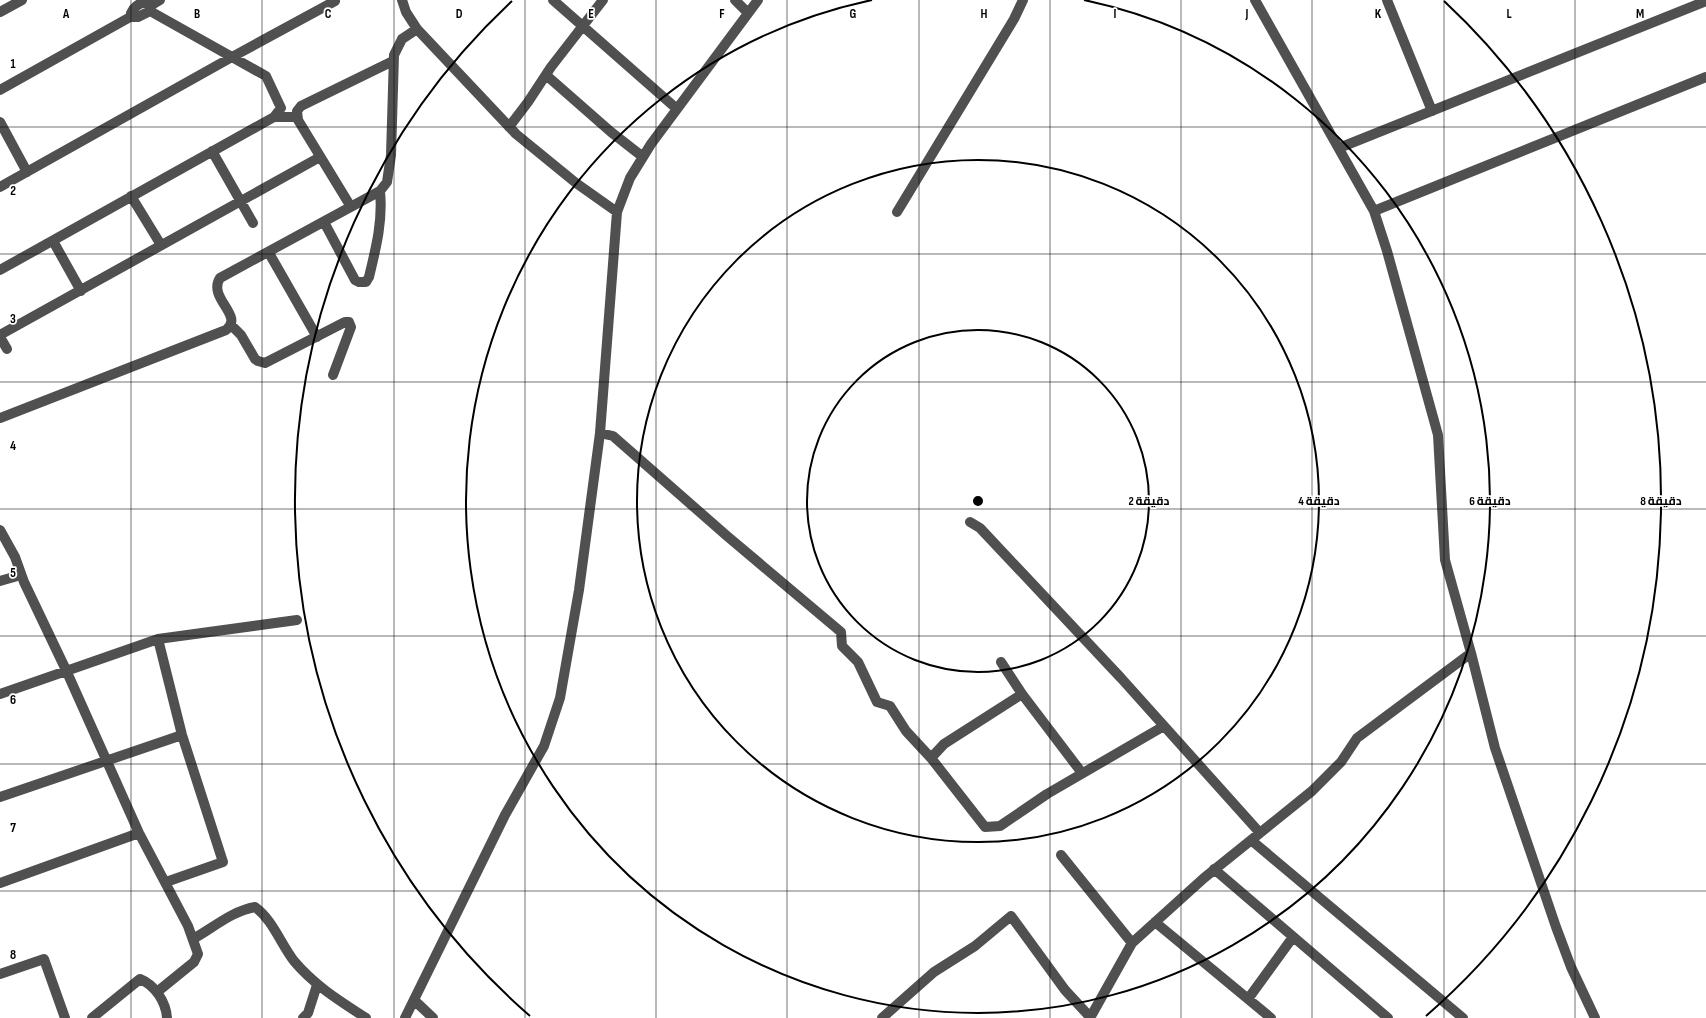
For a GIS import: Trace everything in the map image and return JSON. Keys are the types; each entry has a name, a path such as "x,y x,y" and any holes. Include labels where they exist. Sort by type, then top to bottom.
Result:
{"street":[{"path":"0,12 22,0"},
{"path":"128,0 138,5"},
{"path":"0,90 132,16 136,18 160,0"},
{"path":"402,0 406,12 417,30 516,134 576,183 617,212"},
{"path":"553,0 677,109"},
{"path":"509,127 603,0"},
{"path":"735,0 748,13"},
{"path":"405,1018 505,815 544,746 560,698 576,605 600,433 617,212 630,178 643,157 758,0"},
{"path":"897,212 1014,19 1023,0"},
{"path":"1255,0 1374,211 1389,258 1438,435 1445,560 1471,653 1495,748 1556,927 1571,967 1595,1018"},
{"path":"1387,0 1432,111"},
{"path":"0,187 335,1"},
{"path":"1339,148 1706,1"},
{"path":"0,270 274,116 281,108 266,76 150,9 145,2 138,5 132,12 132,16"},
{"path":"0,418 226,330 231,325 231,316 217,291 217,283 223,276 269,253 380,191 388,178 391,155 393,61 398,44 406,35 417,30"},
{"path":"351,207 297,117 297,111 301,106 393,61"},
{"path":"546,75 611,132 643,157"},
{"path":"1374,211 1706,77"},
{"path":"274,116 297,117"},
{"path":"0,122 27,172"},
{"path":"212,151 253,223"},
{"path":"7,349 0,336 320,157"},
{"path":"324,222 356,280 359,282 366,282 369,277 380,230 382,208 380,191"},
{"path":"131,196 161,245"},
{"path":"53,241 81,291"},
{"path":"269,253 317,337"},
{"path":"231,325 242,335 255,358 261,363 269,363 348,321 351,323 334,375"},
{"path":"600,433 613,436 727,536 841,632 842,646 858,662 877,702 890,706 906,731 931,758 985,827 1000,826 1047,794 1164,726"},
{"path":"970,522 980,528 1121,678 1260,833"},
{"path":"0,530 15,557 21,575 66,670 139,833 166,882 193,939 198,954 194,962 157,992"},
{"path":"0,581 21,575"},
{"path":"0,694 158,639 297,620"},
{"path":"158,639 182,735 223,862 166,882"},
{"path":"882,1018 934,972 975,946 1011,916 1065,990 1090,1018 1132,943 1214,870 1312,791 1341,762 1357,738 1471,653"},
{"path":"1001,662 1022,694 1082,773"},
{"path":"931,758 944,744 1022,694"},
{"path":"0,797 182,735"},
{"path":"0,883 139,833"},
{"path":"1251,840 1463,1018"},
{"path":"1061,855 1132,943"},
{"path":"1214,870 1293,937 1383,1017"},
{"path":"193,939 234,914 245,909 255,907 264,916 294,961 317,985 366,1018"},
{"path":"1155,922 1271,1018"},
{"path":"1248,999 1293,937"},
{"path":"0,974 44,959 65,1018"},
{"path":"92,1018 140,980 148,982 157,992 167,1011 167,1018"},
{"path":"303,1018 308,1013 317,985"},
{"path":"414,1000 433,1018"}]}
